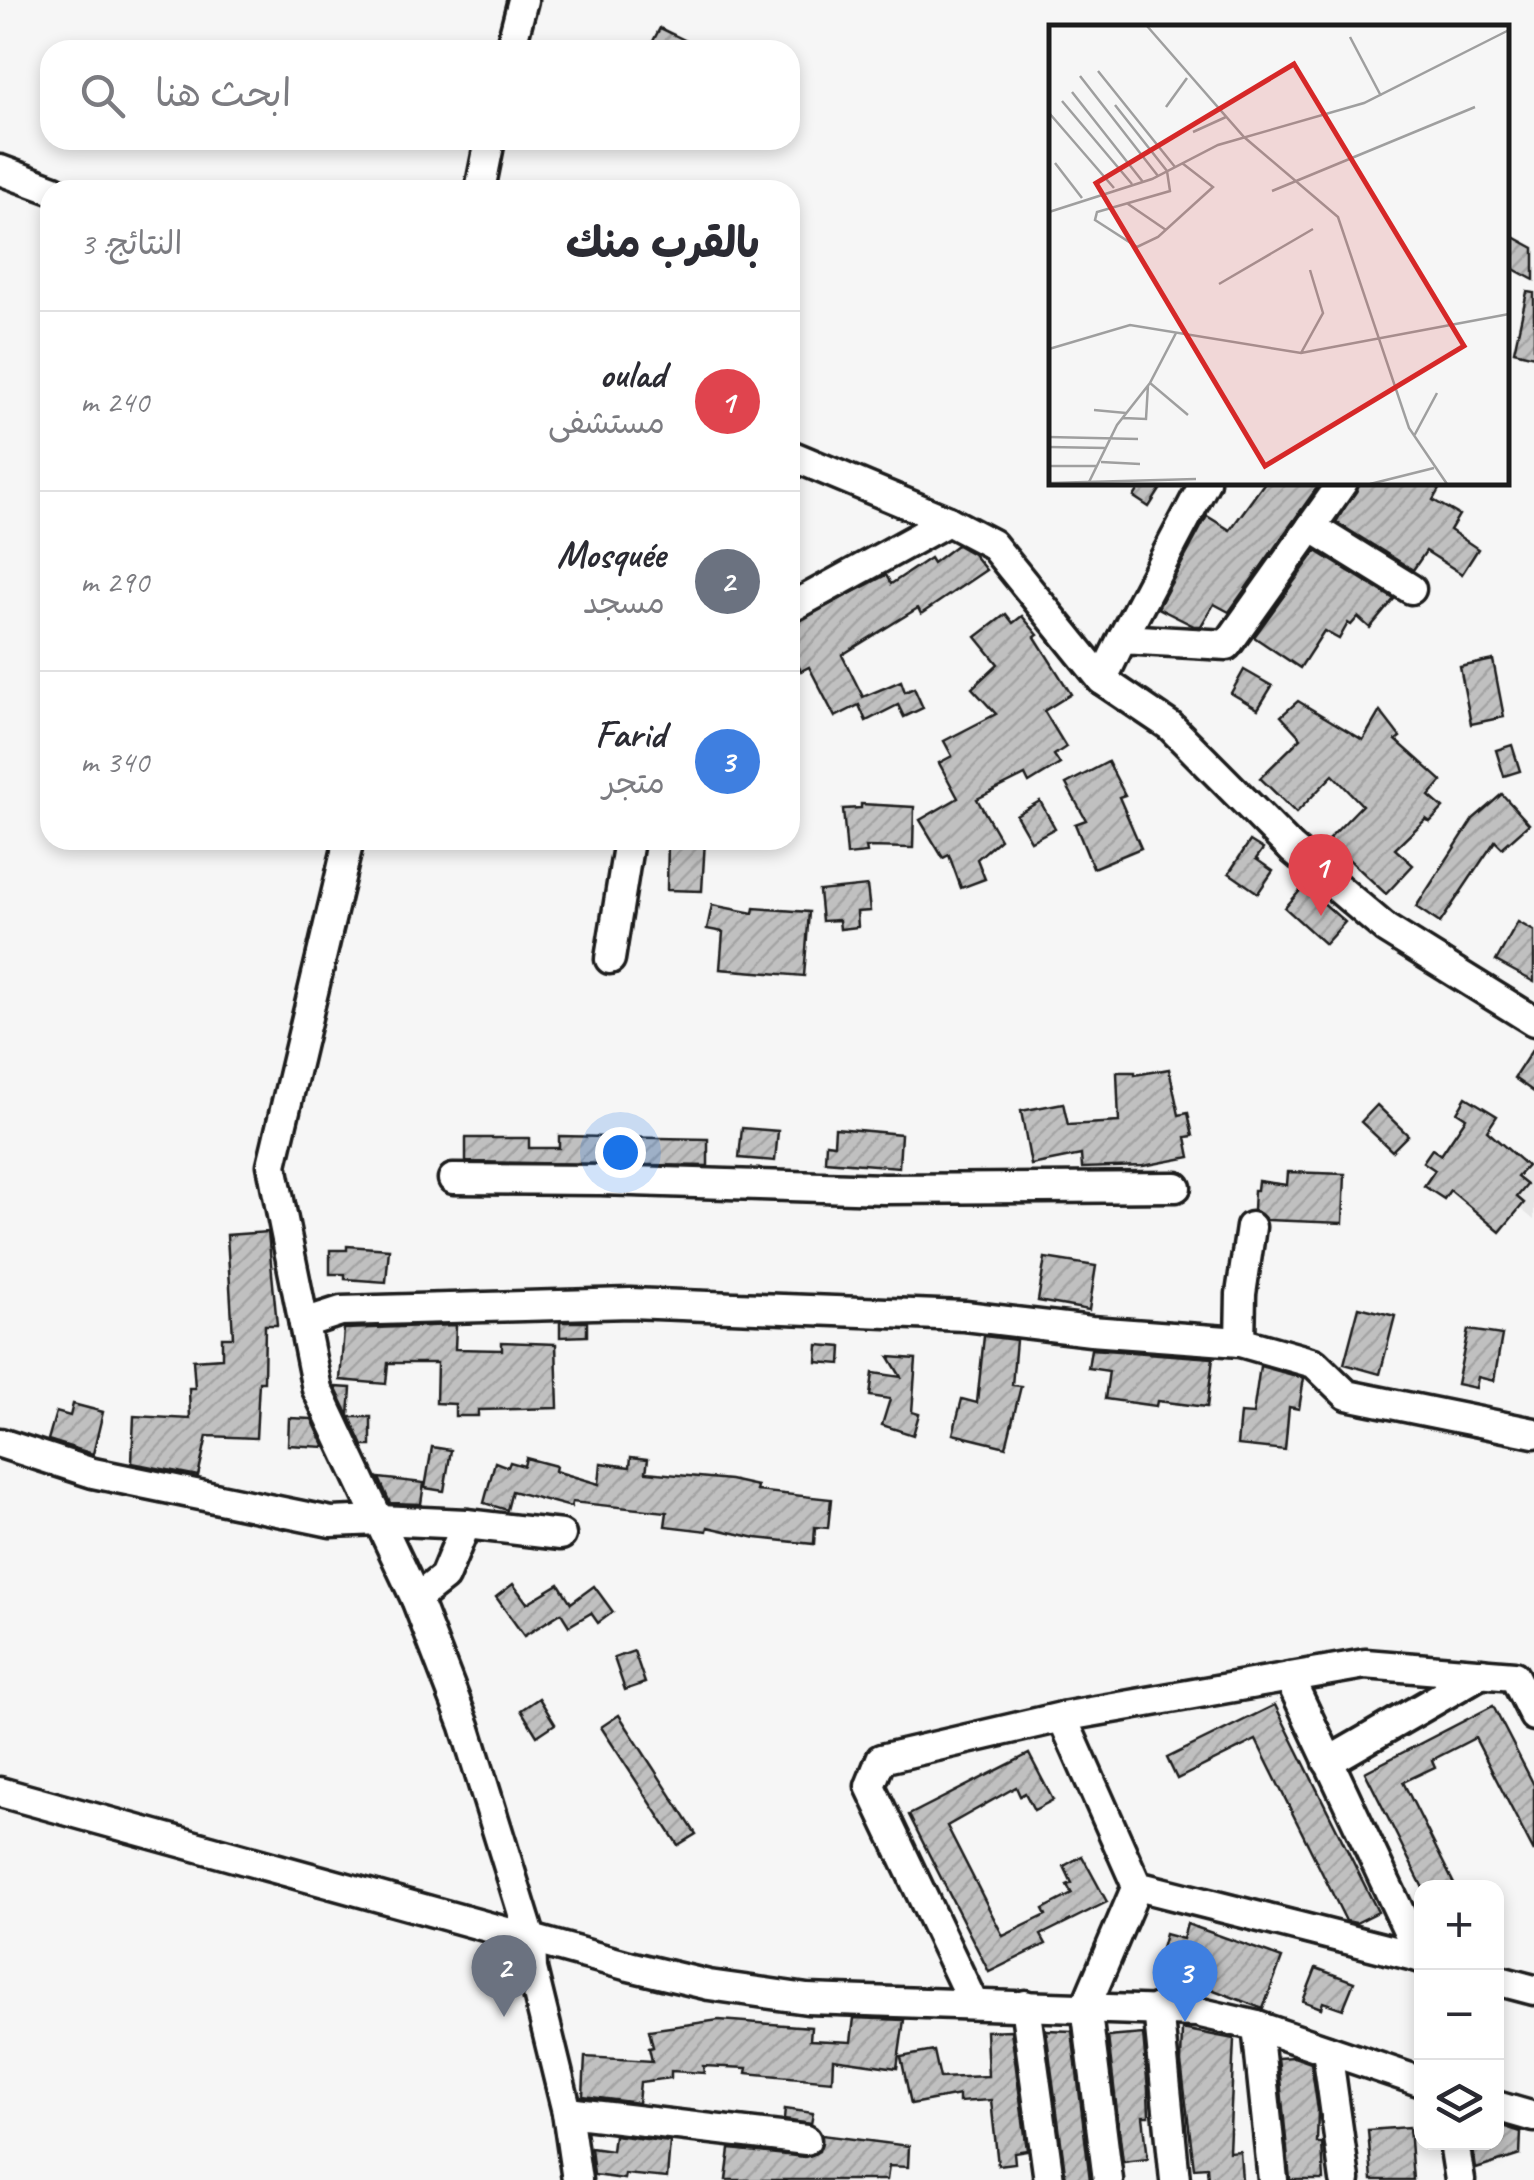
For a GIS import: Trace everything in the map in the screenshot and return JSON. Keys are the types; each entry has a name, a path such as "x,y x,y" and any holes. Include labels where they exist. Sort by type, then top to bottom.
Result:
{"street":[{"path":"513,40 524,0"},
{"path":"482,180 488,150"},
{"path":"0,170 40,185"},
{"path":"800,459 948,521 992,544 1102,680 1170,726 1292,849 1386,930 1534,1021"},
{"path":"1102,680 1204,485"},
{"path":"1122,639 1226,645 1341,485"},
{"path":"800,602 948,521"},
{"path":"1311,527 1411,589"},
{"path":"347,850 272,1166 318,1388 416,1599 465,1726 531,1939 532,1969 567,2112 578,2180"},
{"path":"610,960 627,850"},
{"path":"453,1178 884,1189 1176,1187"},
{"path":"1240,1342 1241,1294 1251,1227"},
{"path":"304,1323 341,1310 630,1303 965,1316 1091,1331 1240,1342 1314,1363 1348,1395 1534,1433"},
{"path":"0,1443 93,1473 331,1522 466,1524 562,1535"},
{"path":"416,1599 444,1577 466,1524"},
{"path":"974,2003 870,1786 881,1759 1062,1717 1365,1664 1514,1676 1534,1716"},
{"path":"1328,1762 1482,1674"},
{"path":"1289,1677 1414,1943"},
{"path":"1062,1717 1137,1886 1086,2006 1108,2180"},
{"path":"0,1792 531,1939 709,1984 780,1996 1196,2012 1256,2026 1414,2079"},
{"path":"1137,1886 1414,1956"},
{"path":"1504,1982 1534,1990"},
{"path":"1025,2005 1049,2180"},
{"path":"1158,2008 1175,2180"},
{"path":"1256,2026 1272,2180"},
{"path":"1327,2050 1345,2180"},
{"path":"1504,2108 1534,2116"},
{"path":"567,2112 806,2140"},
{"path":"1455,2150 1460,2180"}],"shaded area":[{"path":"1534,1161 1534,1220 1505,1196"}],"building":[{"path":"660,28 685,40 654,40"},
{"path":"1514,237 1534,248 1534,280 1509,267 1509,246"},
{"path":"1527,292 1534,293 1534,356 1514,351"},
{"path":"1141,485 1163,485 1149,507 1134,497"},
{"path":"1263,485 1319,485 1229,612 1214,604 1201,626 1194,626 1158,608 1207,516 1230,530"},
{"path":"1358,485 1441,485 1433,500 1459,515 1450,530 1478,549 1462,574 1426,551 1413,570 1336,522"},
{"path":"957,545 973,554 986,570 921,614 918,608 842,655 863,697 901,681 905,692 914,688 923,708 904,717 898,705 866,721 859,705 835,717 809,667 800,669 800,620 886,575 891,584 930,558 933,563"},
{"path":"1316,551 1394,599 1370,628 1358,617 1351,625 1348,623 1339,639 1324,631 1300,668 1254,637"},
{"path":"1006,614 1013,623 1022,616 1038,635 1035,637 1071,694 1044,711 1066,747 1054,755 1060,764 1029,783 1025,775 977,799 1000,839 977,859 985,879 961,888 949,855 943,858 920,820 958,798 939,763 952,756 944,741 996,714 972,688 998,664 976,637"},
{"path":"1493,660 1504,717 1471,724 1460,667"},
{"path":"1244,670 1272,686 1258,709 1231,693"},
{"path":"1298,701 1363,740 1380,711 1400,737 1396,740 1442,781 1429,796 1443,808 1395,849 1413,865 1386,894 1328,840 1362,805 1333,775 1296,813 1260,778 1301,738 1281,716"},
{"path":"1512,745 1520,771 1504,776 1496,750"},
{"path":"1108,762 1125,795 1119,797 1141,848 1093,868 1075,824 1086,820 1066,784"},
{"path":"1502,794 1529,824 1502,848 1495,841 1440,923 1416,907 1473,819"},
{"path":"1040,801 1055,828 1031,841 1016,815"},
{"path":"861,804 914,807 913,848 866,847 867,853 847,855 843,809 861,808"},
{"path":"1250,841 1263,849 1256,859 1273,871 1258,893 1229,873"},
{"path":"668,850 704,850 702,891 667,890"},
{"path":"867,886 870,911 857,912 858,927 840,929 839,920 822,921 819,891"},
{"path":"1304,886 1345,922 1325,944 1285,908"},
{"path":"712,905 753,913 754,908 809,912 804,976 720,969 723,932 707,929"},
{"path":"1518,922 1534,931 1534,982 1496,961"},
{"path":"1534,1047 1534,1092 1514,1078"},
{"path":"1169,1069 1179,1115 1188,1113 1193,1136 1186,1137 1190,1157 1143,1166 1082,1168 1081,1155 1031,1165 1021,1111 1063,1103 1068,1125 1119,1122 1117,1072 1135,1075"},
{"path":"1466,1097 1497,1116 1487,1131 1527,1166 1517,1177 1527,1185 1517,1197 1524,1203 1500,1232 1450,1190 1444,1199 1424,1186 1435,1170 1423,1162 1432,1149 1441,1155 1466,1118 1457,1112"},
{"path":"1377,1105 1408,1135 1392,1151 1361,1122"},
{"path":"742,1128 778,1131 775,1161 739,1158"},
{"path":"835,1128 901,1134 899,1167 825,1161 826,1143 834,1144"},
{"path":"559,1136 708,1139 708,1166 466,1162 466,1138 529,1138 529,1148 559,1148"},
{"path":"1288,1172 1345,1174 1343,1223 1267,1220 1253,1210 1258,1181 1287,1185"},
{"path":"268,1232 277,1325 265,1325 264,1382 259,1382 256,1438 207,1436 198,1476 132,1463 134,1416 190,1419 189,1388 195,1388 193,1360 222,1358 222,1337 233,1337 227,1235"},
{"path":"347,1246 389,1249 386,1282 330,1274 330,1250 347,1250"},
{"path":"1045,1258 1096,1266 1089,1310 1038,1301"},
{"path":"1359,1307 1395,1316 1380,1374 1344,1364"},
{"path":"560,1322 587,1322 587,1336 560,1337"},
{"path":"456,1325 455,1349 502,1350 502,1342 556,1344 558,1408 478,1410 478,1416 455,1416 455,1404 436,1403 437,1363 388,1363 386,1384 340,1380 344,1329"},
{"path":"1468,1330 1502,1335 1494,1381 1478,1377 1476,1388 1457,1384"},
{"path":"984,1336 1016,1340 1012,1385 1021,1386 1006,1447 953,1434 962,1399 977,1403"},
{"path":"818,1345 842,1347 841,1364 817,1362"},
{"path":"1091,1349 1213,1358 1207,1407 1105,1399 1109,1371 1088,1368"},
{"path":"889,1357 916,1359 912,1412 919,1414 913,1435 882,1425 890,1399 870,1396 873,1373 901,1377"},
{"path":"1260,1366 1304,1378 1299,1409 1289,1407 1285,1450 1237,1445 1240,1413 1253,1414"},
{"path":"335,1387 351,1388 349,1416"},
{"path":"73,1404 103,1412 93,1454 48,1440 56,1412 70,1416"},
{"path":"350,1417 371,1417 371,1446 363,1446"},
{"path":"289,1418 312,1419 325,1447 288,1445"},
{"path":"432,1447 451,1450 444,1491 425,1488"},
{"path":"631,1457 648,1459 646,1472 730,1480 757,1486 756,1491 831,1499 828,1528 815,1527 814,1544 756,1538 708,1527 707,1531 665,1526 667,1512 572,1502 571,1507 512,1491 507,1510 484,1503 495,1462 508,1467 510,1462 524,1466 526,1458 599,1484 601,1463 630,1467"},
{"path":"379,1478 424,1483 421,1504 390,1503"},
{"path":"513,1584 527,1603 559,1584 571,1603 594,1586 613,1612 598,1623 591,1613 569,1626 561,1613 524,1636 496,1597"},
{"path":"634,1651 645,1683 625,1690 614,1658"},
{"path":"539,1698 555,1724 537,1736 521,1710"},
{"path":"1275,1705 1378,1912 1356,1923 1346,1921 1256,1740 1177,1779 1167,1758"},
{"path":"1493,1706 1534,1785 1534,1852 1475,1738 1432,1760 1435,1767 1403,1782 1452,1880 1419,1880 1365,1772"},
{"path":"619,1715 696,1834 678,1845 601,1727"},
{"path":"1029,1754 1053,1800 1034,1810 1025,1793 1020,1796 1016,1787 947,1826 1003,1936 1046,1915 1043,1909 1072,1894 1067,1885 1072,1883 1064,1866 1082,1856 1107,1902 1041,1935 1046,1944 989,1972 909,1815"},
{"path":"1187,1924 1282,1958 1263,2009 1193,1982 1191,1989 1153,1978 1165,1934 1183,1939"},
{"path":"1316,1968 1354,1982 1343,2009 1323,2002 1321,2008 1303,2001"},
{"path":"854,2018 904,2020 897,2068 833,2059 832,2081 746,2073 747,2068 703,2066 704,2073 671,2071 671,2078 640,2082 638,2103 583,2096 585,2057 652,2061 649,2030 719,2020 811,2027 810,2040 851,2042"},
{"path":"1182,2029 1234,2039 1229,2152 1240,2151 1242,2180 1208,2180 1207,2167 1194,2168 1181,2063"},
{"path":"1011,2030 1027,2150 1014,2152 1015,2163 998,2165 991,2100 959,2102 959,2095 911,2104 901,2057 934,2051 940,2078 988,2076 986,2031"},
{"path":"1046,2030 1072,2031 1090,2180 1066,2180"},
{"path":"1143,2034 1149,2116 1143,2116 1148,2159 1123,2162 1108,2037"},
{"path":"1294,2057 1311,2063 1324,2180 1290,2180 1278,2058"},
{"path":"785,2109 813,2113 811,2124 784,2120"},
{"path":"1409,2127 1413,2180 1372,2180 1368,2130"},
{"path":"1504,2127 1521,2132 1520,2155 1476,2169 1473,2150 1504,2150"},
{"path":"614,2135 670,2142 667,2178 594,2175 591,2148 612,2151"},
{"path":"822,2135 909,2146 908,2167 889,2166 887,2180 726,2180 730,2149 805,2157 819,2151"}],"place":[{"name":"oulad","path":"1321,916"},
{"name":"Mosquée","path":"504,2017"},
{"name":"Farid","path":"1185,2022"}]}
